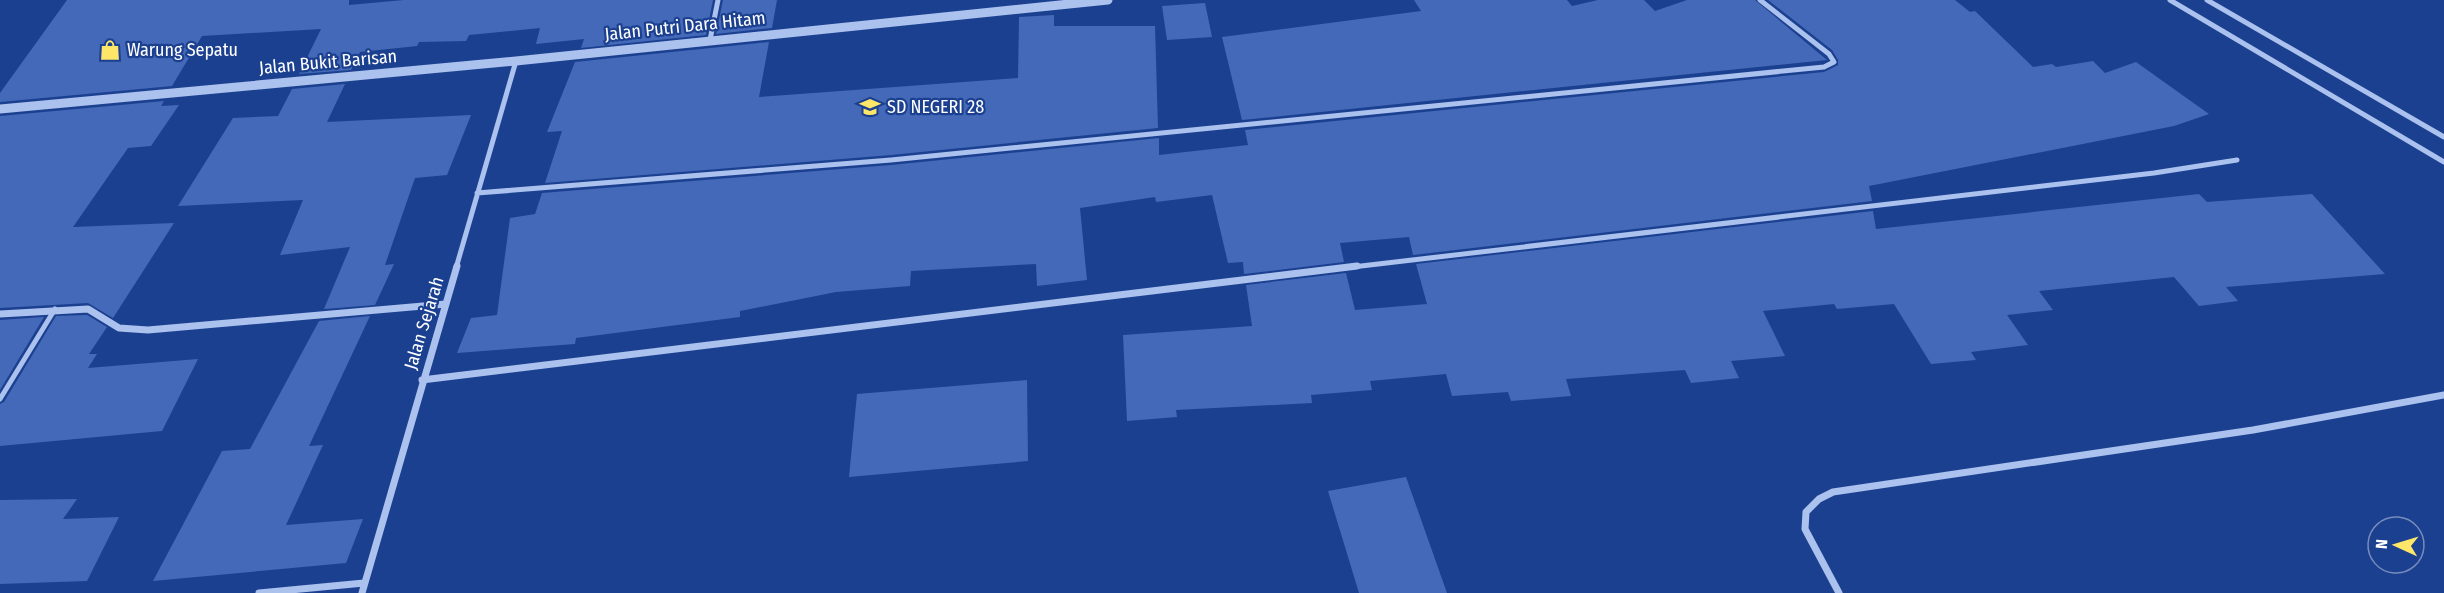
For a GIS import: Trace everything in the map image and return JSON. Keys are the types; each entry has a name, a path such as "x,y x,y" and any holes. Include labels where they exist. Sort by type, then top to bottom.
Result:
{"street":[{"path":"710,40 718,0"},
{"name":"Jalan Putri Dara Hitam","path":"516,61 1108,0"},
{"path":"477,193 891,160 1824,67 1834,62 1829,54 1760,0"},
{"path":"2170,0 2444,162"},
{"path":"2207,0 2444,138"},
{"name":"Jalan Sejarah","path":"362,593 516,61"},
{"name":"Jalan Bukit Barisan","path":"0,109 516,61"},
{"path":"422,380 1407,260 2154,173 2237,160"},
{"path":"0,314 55,309 88,309 119,328 148,330 446,304"},
{"path":"1839,593 1804,529 1806,512 1818,499 1833,492 2253,430 2444,395"},
{"path":"260,593 364,583"}],"lane":[{"path":"0,399 55,309"}],"building":[{"path":"67,0 349,0 349,5 404,0 713,0 706,35 581,48 584,39 536,44 540,28 469,35 466,41 419,42 417,46 360,52 351,70 299,74 321,29 202,36 172,86 0,102 0,93"},
{"path":"723,0 777,0 772,28 716,34"},
{"path":"1414,0 1567,0 1572,6 1598,0 1644,0 1655,11 1687,0 1755,0 1827,60 1242,120 1222,37 1421,11"},
{"path":"1768,0 1955,0 1970,12 1975,11 2033,67 2052,64 2056,67 2093,61 2105,73 2136,62 2209,114 2174,126 1869,186 1872,201 1413,255 1409,237 1340,243 1344,262 1244,274 1243,262 1228,263 1212,195 1156,202 1155,197 1080,208 1087,280 1037,286 1036,264 911,271 910,286 836,292 740,311 740,317 576,338 575,344 457,353 471,318 497,315 510,218 535,214 542,193 891,165 1159,138 1159,155 1248,145 1245,130 1824,72 1838,65 1838,60 1832,50"},
{"path":"1205,3 1212,37 1167,40 1162,6"},
{"path":"1054,15 1054,26 1155,26 1158,128 891,155 545,183 562,131 547,132 575,62 769,42 759,97 1018,78 1019,17"},
{"path":"345,84 327,122 471,115 447,175 415,178 385,265 394,264 375,305 324,309 350,247 280,255 303,200 178,206 233,118 278,116 292,89"},
{"path":"164,101 161,106 179,105 151,146 128,148 73,227 174,223 113,318 88,303 0,308 0,116"},
{"path":"2199,194 2207,202 2312,194 2385,274 2226,287 2238,301 2199,306 2174,277 2039,291 2053,310 2007,315 2028,345 1971,352 1976,360 1931,364 1894,304 1837,309 1834,304 1763,311 1785,356 1731,361 1739,378 1691,383 1685,370 1566,379 1571,396 1511,401 1508,392 1452,396 1446,374 1370,381 1372,390 1311,395 1312,403 1176,410 1177,417 1127,421 1123,335 1252,326 1246,285 1346,273 1355,310 1427,304 1416,264 1873,211 1876,229"},
{"path":"87,315 107,327 89,354 97,354 88,368 198,359 162,431 0,446 0,404 4,402 56,316"},
{"path":"370,316 309,446 323,445 286,525 363,519 346,563 153,581 222,451 250,449 319,321"},
{"path":"44,317 0,390 0,320"},
{"path":"1027,380 1028,461 849,477 857,394"},
{"path":"1406,477 1447,593 1359,593 1328,491"},
{"path":"77,499 63,519 119,517 87,581 0,584 0,500"}],"place":[{"name":"Warung Sepatu","path":"110,50"},
{"name":"SD NEGERI 28","path":"870,107"}]}
